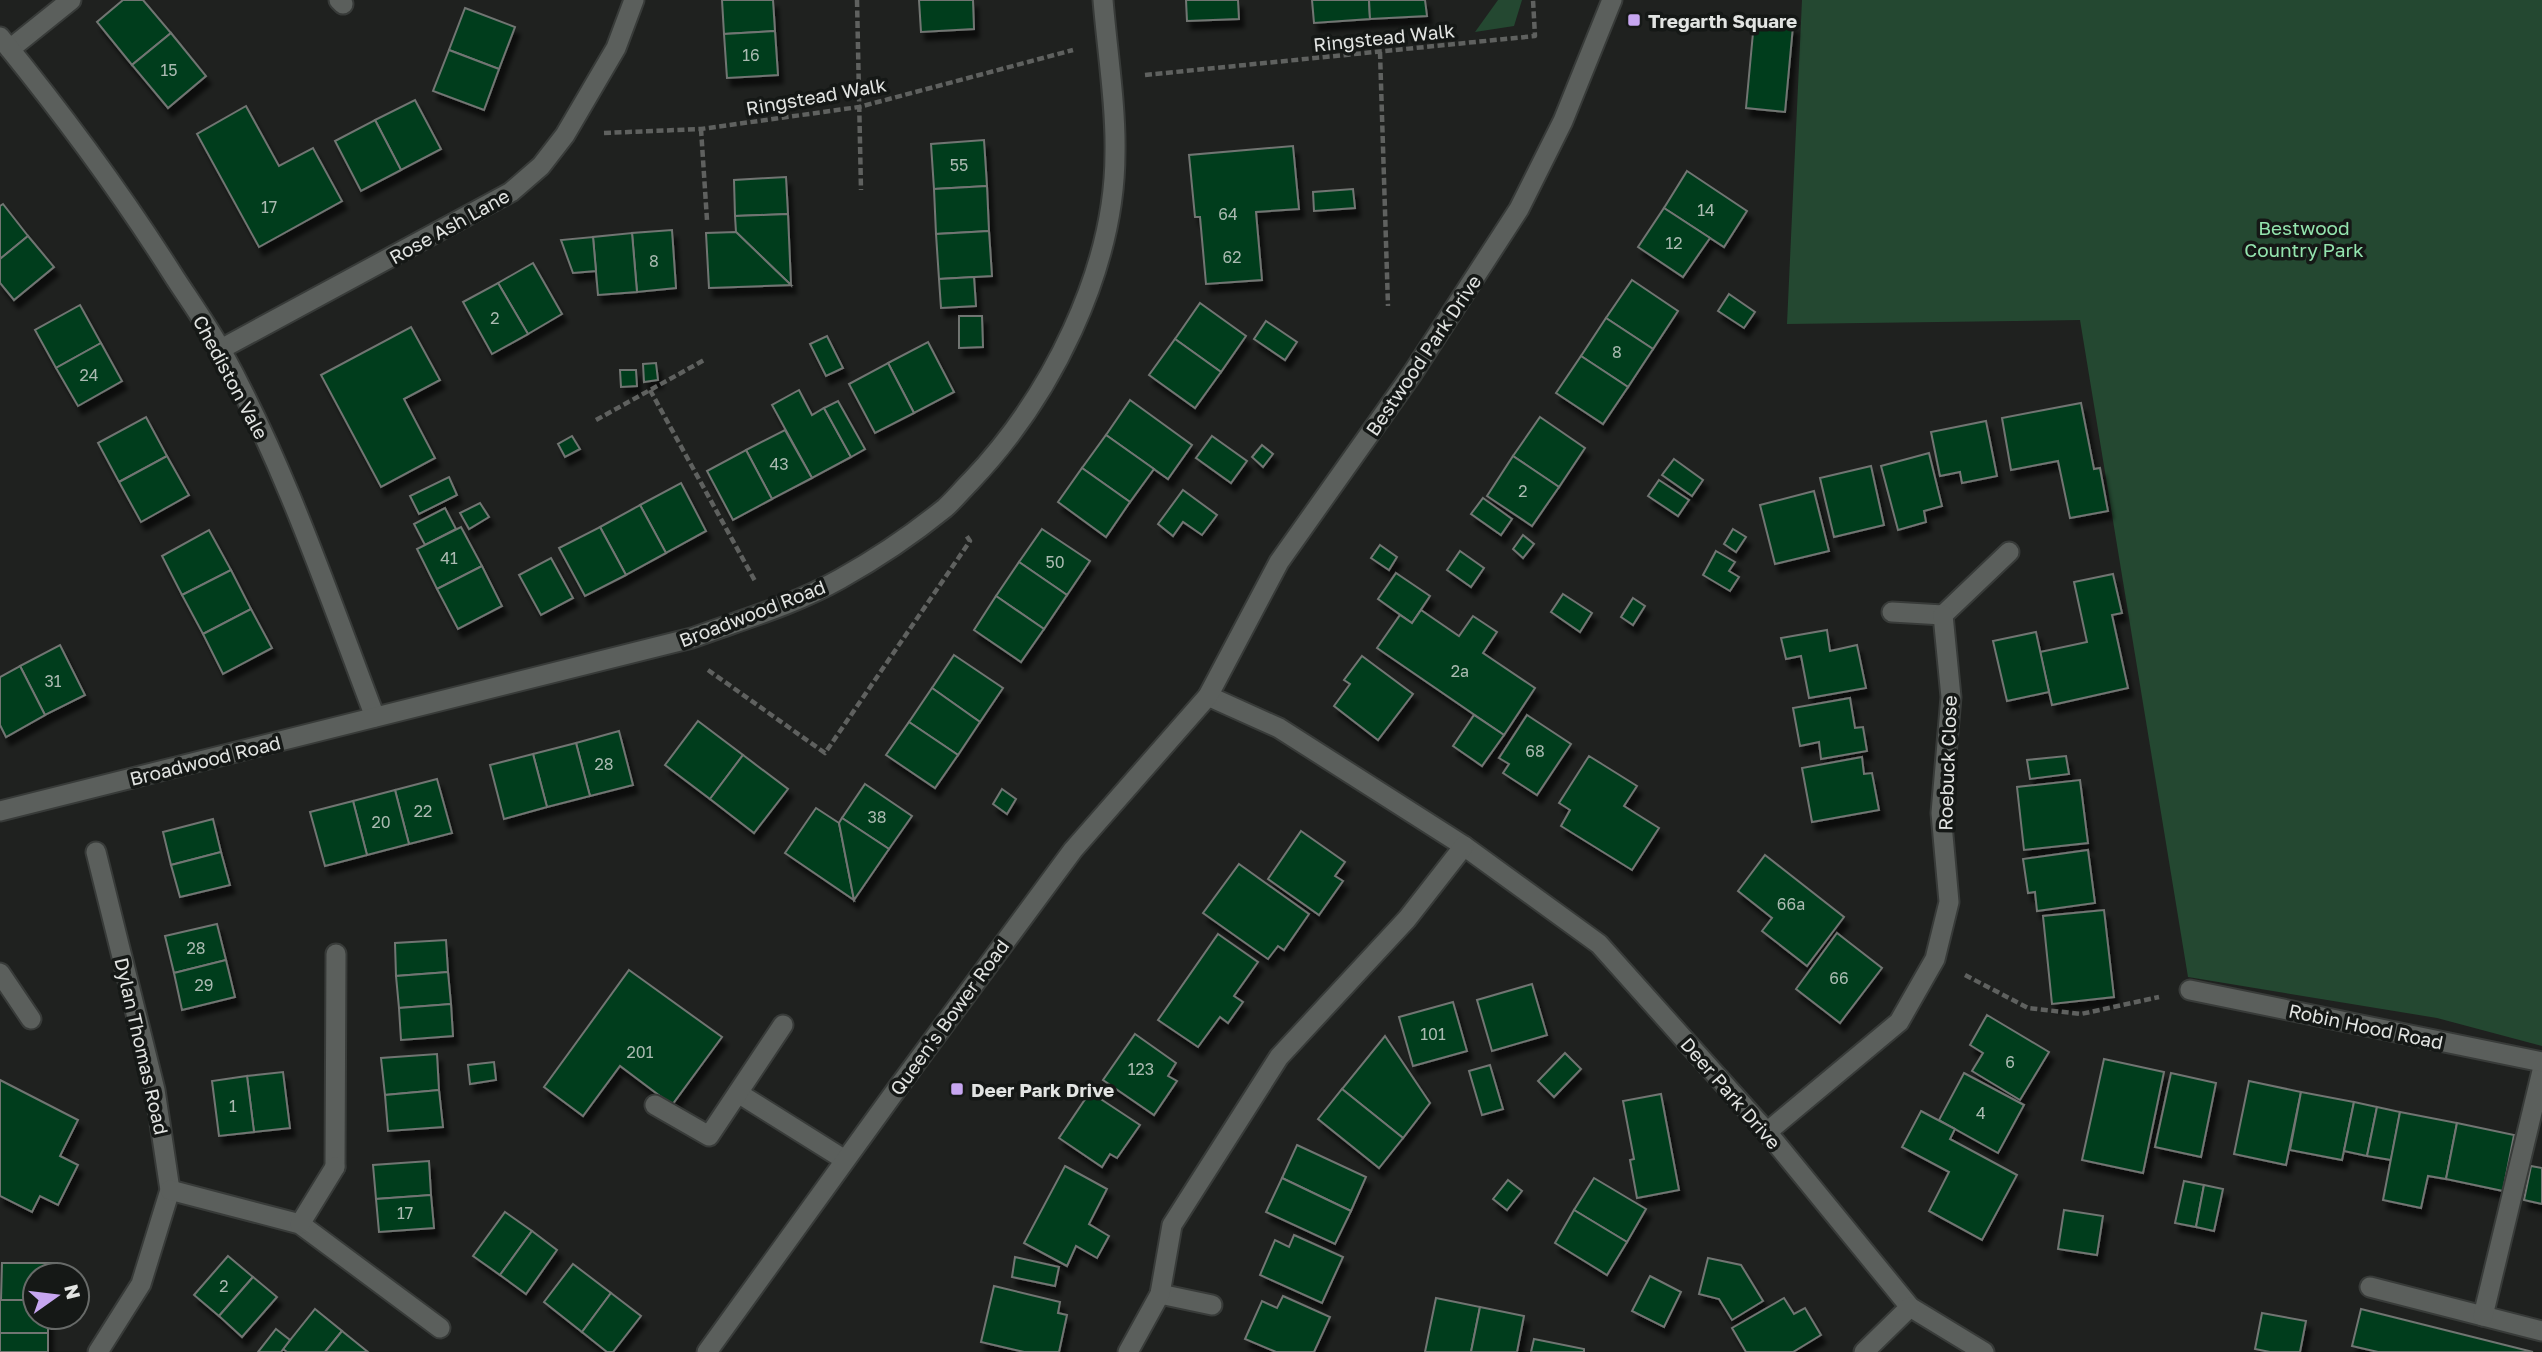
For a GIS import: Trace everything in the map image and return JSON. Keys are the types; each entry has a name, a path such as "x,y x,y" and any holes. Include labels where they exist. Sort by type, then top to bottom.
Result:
{"street":[{"path":"5,43 71,0"},
{"name":"Rose Ash Lane","path":"221,349 511,192 541,166 565,135 617,48 634,0"},
{"name":"Broadwood Road","path":"0,811 692,638 770,610 839,580 946,507 989,462 1030,409 1079,316 1096,267 1111,208 1115,153 1103,0"},
{"name":"Bestwood Park Drive","path":"1208,696 1279,562 1412,374 1519,209 1563,121 1612,0"},
{"name":"Chediston Vale","path":"5,43 62,114 137,219 221,349 265,440 310,544 375,717"},
{"path":"1892,612 1943,615 2009,552"},
{"name":"Roebuck Close","path":"1767,1132 1899,1022 1936,959 1950,902 1941,813 1951,697 1943,615"},
{"name":"Deer Park Drive","path":"1208,696 1279,727 1464,846 1599,944 1767,1132 1910,1307 1984,1352"},
{"name":"Queen's Bower Road","path":"707,1352 1073,850 1208,696"},
{"path":"1128,1352 1160,1294 1172,1225 1279,1057 1407,919 1464,846"},
{"name":"Dylan Thomas Road","path":"96,852 155,1090 170,1190 141,1284 98,1352"},
{"path":"300,1224 335,1167 336,954"},
{"path":"0,973 31,1019"},
{"name":"Robin Hood Road","path":"2190,990 2542,1062"},
{"path":"654,1105 709,1136 783,1025"},
{"path":"2483,1316 2542,1071"},
{"path":"738,1093 845,1160"},
{"path":"170,1190 300,1224 440,1328"},
{"path":"2370,1287 2542,1331"},
{"path":"1160,1294 1212,1305"},
{"path":"1864,1352 1910,1307"}],"path":[{"path":"857,0 861,190"},
{"name":"Ringstead Walk","path":"1110,79 1535,36 1534,0"},
{"name":"Ringstead Walk","path":"565,135 701,129 859,107 1107,41"},
{"path":"1380,52 1388,306"},
{"path":"701,129 707,220"},
{"path":"596,420 706,359"},
{"path":"650,390 770,610"},
{"path":"692,638 705,668 825,753 970,541 946,507"},
{"path":"1936,959 2028,1009 2081,1014 2190,990"}],"green space":[{"path":"1498,0 1522,0 1514,26 1475,32"},
{"name":"Bestwood Country Park","path":"1802,0 2542,0 2542,1046 2437,1018 2188,977 2080,320 1787,324"}],"building":[{"path":"123,0 143,0 171,33 132,65 97,22"},
{"path":"722,0 773,0 775,31 724,34"},
{"path":"919,0 973,0 974,29 921,32"},
{"path":"1186,0 1238,0 1239,19 1187,21"},
{"path":"1312,0 1369,0 1370,19 1314,23"},
{"path":"1369,0 1425,0 1427,16 1370,19"},
{"path":"465,8 515,27 499,69 449,50"},
{"path":"1754,22 1793,26 1785,112 1746,108"},
{"path":"775,31 778,75 727,78 724,34"},
{"path":"171,33 206,76 168,108 132,65"},
{"path":"449,50 499,69 484,110 433,91"},
{"path":"415,100 441,149 401,170 375,120"},
{"path":"246,106 279,166 313,148 342,201 259,247 197,134"},
{"path":"375,120 401,170 361,191 335,141"},
{"path":"984,140 987,186 934,189 931,144"},
{"path":"1293,146 1299,209 1256,212 1262,280 1206,284 1200,217 1195,217 1189,155"},
{"path":"1687,171 1747,211 1724,247 1664,208"},
{"path":"786,177 788,214 735,216 734,180"},
{"path":"987,186 989,231 936,234 934,189"},
{"path":"1353,189 1355,208 1314,211 1313,192"},
{"path":"3,204 28,236 0,259 0,206"},
{"path":"1664,208 1710,238 1683,277 1638,247"},
{"path":"788,214 791,285 736,232 735,216"},
{"path":"672,230 676,288 637,292 632,233"},
{"path":"989,231 992,276 939,279 936,234"},
{"path":"736,232 791,285 709,288 706,233"},
{"path":"632,233 637,292 598,295 593,237"},
{"path":"28,236 54,267 14,300 0,283 0,259"},
{"path":"593,237 596,271 573,273 561,240"},
{"path":"533,263 562,314 528,334 498,283"},
{"path":"974,277 976,306 941,308 939,279"},
{"path":"1632,280 1678,311 1653,349 1606,318"},
{"path":"498,283 528,334 492,354 463,302"},
{"path":"1729,294 1755,312 1744,328 1718,311"},
{"path":"1200,303 1246,336 1221,372 1175,339"},
{"path":"80,305 101,343 56,368 35,330"},
{"path":"959,316 982,316 983,347 959,348"},
{"path":"1606,318 1653,349 1628,387 1581,356"},
{"path":"1266,321 1297,342 1285,360 1254,339"},
{"path":"411,327 440,380 404,399 435,458 381,487 321,375"},
{"path":"827,336 843,368 826,376 810,344"},
{"path":"1175,339 1221,372 1195,408 1149,375"},
{"path":"928,342 954,392 914,413 888,363"},
{"path":"101,343 122,381 78,406 56,368"},
{"path":"1581,356 1628,387 1603,424 1556,393"},
{"path":"656,363 658,380 644,382 643,364"},
{"path":"888,363 914,413 875,433 849,384"},
{"path":"620,370 636,370 637,386 621,387"},
{"path":"799,390 812,415 824,408 851,457 812,478 772,405"},
{"path":"1130,400 1192,445 1168,479 1106,435"},
{"path":"838,401 865,449 851,457 824,408"},
{"path":"2081,403 2094,469 2100,468 2108,511 2070,518 2058,461 2011,470 2002,418"},
{"path":"146,417 167,456 119,482 98,443"},
{"path":"1540,417 1585,448 1559,487 1513,456"},
{"path":"1986,421 1997,476 1962,483 1960,472 1940,476 1931,432"},
{"path":"785,430 812,478 772,499 746,450"},
{"path":"1106,435 1154,469 1130,502 1082,468"},
{"path":"572,436 580,449 565,457 558,444"},
{"path":"1212,436 1247,461 1231,483 1196,458"},
{"path":"1262,445 1273,454 1263,467 1252,457"},
{"path":"746,450 772,499 733,520 707,471"},
{"path":"1929,453 1942,506 1924,511 1926,522 1898,530 1881,466"},
{"path":"167,456 189,495 141,522 119,482"},
{"path":"1513,456 1559,487 1532,526 1487,496"},
{"path":"1674,459 1703,480 1692,496 1662,475"},
{"path":"1871,466 1884,525 1834,537 1820,478"},
{"path":"1082,468 1130,502 1106,537 1058,502"},
{"path":"449,477 457,495 419,514 410,496"},
{"path":"1659,480 1689,500 1678,516 1648,496"},
{"path":"681,483 706,531 666,553 640,505"},
{"path":"1183,490 1217,515 1202,535 1183,522 1173,536 1158,524"},
{"path":"1814,491 1829,551 1775,564 1760,505"},
{"path":"1483,498 1512,519 1501,535 1471,514"},
{"path":"480,503 489,517 469,529 460,513"},
{"path":"640,505 666,553 626,575 600,527"},
{"path":"445,508 456,529 425,545 414,524"},
{"path":"461,527 482,566 437,589 417,549"},
{"path":"600,527 626,575 585,596 559,548"},
{"path":"1042,529 1090,561 1067,595 1019,562"},
{"path":"1733,529 1746,537 1736,552 1724,544"},
{"path":"209,530 231,570 182,595 162,556"},
{"path":"1523,535 1534,544 1523,558 1513,549"},
{"path":"1380,545 1397,557 1389,570 1371,558"},
{"path":"1460,551 1484,568 1471,587 1447,570"},
{"path":"1716,551 1735,562 1729,571 1739,577 1730,591 1703,575"},
{"path":"551,558 573,598 541,615 519,575"},
{"path":"1019,562 1067,595 1044,629 996,596"},
{"path":"482,566 502,606 458,629 437,589"},
{"path":"231,570 251,609 203,634 182,595"},
{"path":"1396,573 1430,596 1412,623 1378,599"},
{"path":"2113,574 2122,613 2112,615 2128,688 2052,705 2040,652 2087,642 2074,582"},
{"path":"1563,594 1592,613 1580,632 1551,612"},
{"path":"996,596 1044,629 1021,662 974,630"},
{"path":"1633,598 1645,606 1633,625 1621,617"},
{"path":"251,609 272,648 223,674 203,634"},
{"path":"1421,610 1459,636 1473,616 1497,632 1483,653 1535,688 1504,735 1377,648 1400,615 1412,623"},
{"path":"1827,630 1830,651 1857,645 1866,688 1809,698 1801,656 1786,659 1781,638"},
{"path":"2036,632 2049,692 2007,701 1993,641"},
{"path":"60,645 85,695 45,715 20,666"},
{"path":"954,655 1003,688 980,722 932,688"},
{"path":"1362,656 1413,694 1378,740 1334,706 1350,684 1344,680"},
{"path":"20,666 45,715 6,737 0,725 0,677"},
{"path":"932,688 980,722 958,755 909,722"},
{"path":"1850,698 1855,728 1863,727 1867,751 1821,759 1819,742 1800,746 1793,708"},
{"path":"1474,715 1504,735 1482,766 1453,746"},
{"path":"1527,715 1571,744 1537,795 1503,773 1509,764 1499,758"},
{"path":"698,721 743,755 710,799 665,765"},
{"path":"909,722 958,755 935,788 886,755"},
{"path":"619,731 633,785 590,796 576,743"},
{"path":"576,743 590,796 547,807 533,754"},
{"path":"533,754 547,807 504,819 490,765"},
{"path":"743,755 788,789 754,833 710,799"},
{"path":"1589,756 1637,786 1624,806 1659,828 1632,870 1561,826 1570,810 1559,803"},
{"path":"2066,756 2069,774 2030,779 2027,760"},
{"path":"1862,757 1864,774 1872,773 1879,810 1812,822 1802,768"},
{"path":"437,779 452,833 409,844 395,790"},
{"path":"2080,780 2088,843 2024,850 2017,787"},
{"path":"865,784 912,816 889,849 842,818"},
{"path":"1002,789 1016,799 1007,814 993,804"},
{"path":"395,790 409,844 367,855 353,801"},
{"path":"353,801 367,855 325,866 310,812"},
{"path":"816,808 839,823 854,900 785,853"},
{"path":"842,818 889,849 854,900 839,823"},
{"path":"213,819 221,852 171,865 163,832"},
{"path":"1301,831 1345,862 1335,876 1343,881 1319,915 1268,879"},
{"path":"2088,850 2095,903 2037,911 2035,892 2028,893 2023,859"},
{"path":"221,852 230,885 180,897 171,865"},
{"path":"1765,855 1844,917 1807,966 1762,931 1772,918 1738,891"},
{"path":"1239,864 1309,914 1284,950 1278,946 1268,959 1203,913"},
{"path":"2104,910 2114,997 2052,1004 2043,916"},
{"path":"217,924 226,960 174,973 165,936"},
{"path":"1837,933 1882,968 1840,1023 1796,989"},
{"path":"1218,934 1258,962 1234,996 1243,1002 1228,1023 1220,1017 1198,1047 1158,1020"},
{"path":"446,940 448,972 396,976 395,943"},
{"path":"226,960 235,997 182,1010 174,973"},
{"path":"629,970 722,1037 672,1105 620,1066 583,1116 544,1087"},
{"path":"448,972 451,1004 399,1008 396,976"},
{"path":"1532,984 1547,1035 1492,1051 1477,1000"},
{"path":"1453,1002 1467,1051 1413,1066 1399,1017"},
{"path":"451,1004 453,1036 401,1040 399,1008"},
{"path":"1987,1015 2049,1052 2020,1100 1972,1071 1983,1053 1970,1045"},
{"path":"1135,1034 1176,1063 1168,1076 1177,1081 1154,1115 1103,1080"},
{"path":"1385,1036 1430,1103 1403,1138 1342,1089"},
{"path":"1565,1053 1581,1069 1554,1097 1538,1081"},
{"path":"437,1054 439,1090 385,1095 381,1058"},
{"path":"2104,1059 2164,1072 2143,1173 2082,1160"},
{"path":"494,1062 496,1080 470,1084 468,1065"},
{"path":"1490,1065 1503,1109 1482,1115 1469,1071"},
{"path":"283,1072 290,1128 254,1132 247,1076"},
{"path":"1964,1073 2024,1105 1998,1153 1939,1120"},
{"path":"2171,1073 2216,1083 2201,1157 2155,1147"},
{"path":"247,1076 254,1132 219,1136 212,1081"},
{"path":"0,1080 78,1120 60,1156 78,1165 58,1205 40,1196 32,1212 0,1196"},
{"path":"2249,1081 2301,1092 2286,1165 2234,1154"},
{"path":"1342,1089 1403,1138 1379,1168 1318,1119"},
{"path":"439,1090 443,1127 388,1131 385,1095"},
{"path":"1090,1092 1140,1125 1117,1158 1110,1154 1102,1167 1059,1138"},
{"path":"2301,1092 2354,1102 2342,1160 2290,1150"},
{"path":"1661,1094 1679,1190 1637,1198 1630,1160 1634,1159 1623,1101"},
{"path":"2354,1102 2377,1107 2367,1156 2344,1151"},
{"path":"2377,1107 2400,1112 2391,1160 2367,1156"},
{"path":"1921,1111 1955,1129 1950,1139 2017,1175 1982,1240 1929,1211 1949,1172 1902,1147"},
{"path":"2400,1112 2457,1123 2446,1179 2428,1176 2421,1208 2383,1200"},
{"path":"2457,1123 2514,1135 2503,1191 2446,1179"},
{"path":"1297,1145 1366,1177 1351,1211 1282,1178"},
{"path":"429,1161 431,1195 376,1199 373,1165"},
{"path":"1065,1166 1107,1189 1089,1224 1109,1236 1097,1258 1076,1246 1067,1266 1024,1243"},
{"path":"2531,1166 2542,1168 2542,1204 2524,1200"},
{"path":"1282,1178 1351,1211 1335,1244 1266,1212"},
{"path":"1594,1178 1646,1209 1627,1242 1574,1210"},
{"path":"1508,1180 1522,1191 1507,1210 1493,1199"},
{"path":"2184,1181 2204,1185 2196,1227 2175,1223"},
{"path":"2204,1185 2223,1189 2214,1231 2196,1227"},
{"path":"431,1195 434,1228 379,1232 376,1199"},
{"path":"1574,1210 1627,1242 1607,1275 1555,1243"},
{"path":"2064,1210 2103,1216 2097,1255 2058,1249"},
{"path":"505,1212 532,1231 500,1275 473,1256"},
{"path":"532,1231 557,1250 526,1294 500,1275"},
{"path":"1294,1235 1343,1257 1322,1303 1260,1275 1275,1240 1289,1247"},
{"path":"228,1256 253,1277 219,1316 194,1295"},
{"path":"1015,1257 1059,1267 1055,1286 1012,1277"},
{"path":"1708,1258 1741,1265 1763,1301 1732,1320 1719,1299 1699,1294"},
{"path":"2,1263 21,1263 21,1300 1,1300"},
{"path":"573,1264 611,1293 582,1332 544,1302"},
{"path":"1650,1276 1681,1292 1664,1327 1632,1311"},
{"path":"253,1277 277,1297 242,1337 219,1316"},
{"path":"994,1286 1060,1302 1058,1313 1067,1315 1059,1352 1024,1352 981,1342"},
{"path":"611,1293 641,1316 613,1352 607,1352 582,1332"},
{"path":"1283,1296 1330,1317 1314,1352 1276,1352 1245,1339 1262,1301 1277,1308"},
{"path":"1436,1298 1480,1307 1471,1352 1425,1352"},
{"path":"1784,1298 1794,1314 1805,1308 1821,1335 1793,1352 1746,1352 1732,1328"},
{"path":"0,1300 21,1300 21,1331 48,1331 48,1333 0,1333"},
{"path":"1480,1307 1524,1316 1517,1352 1471,1352"},
{"path":"315,1309 342,1331 325,1352 287,1352 283,1349"},
{"path":"2361,1309 2533,1352 2378,1352 2352,1346"},
{"path":"2262,1313 2306,1321 2300,1352 2255,1349"},
{"path":"276,1329 290,1340 281,1352 258,1352"},
{"path":"342,1331 368,1352 325,1352"},
{"path":"0,1333 48,1333 48,1352 0,1352"},
{"path":"1534,1339 1584,1349 1584,1352 1531,1352"}],"place":[{"name":"Tregarth Square","path":"1634,20"},
{"name":"Deer Park Drive","path":"957,1089"}]}
